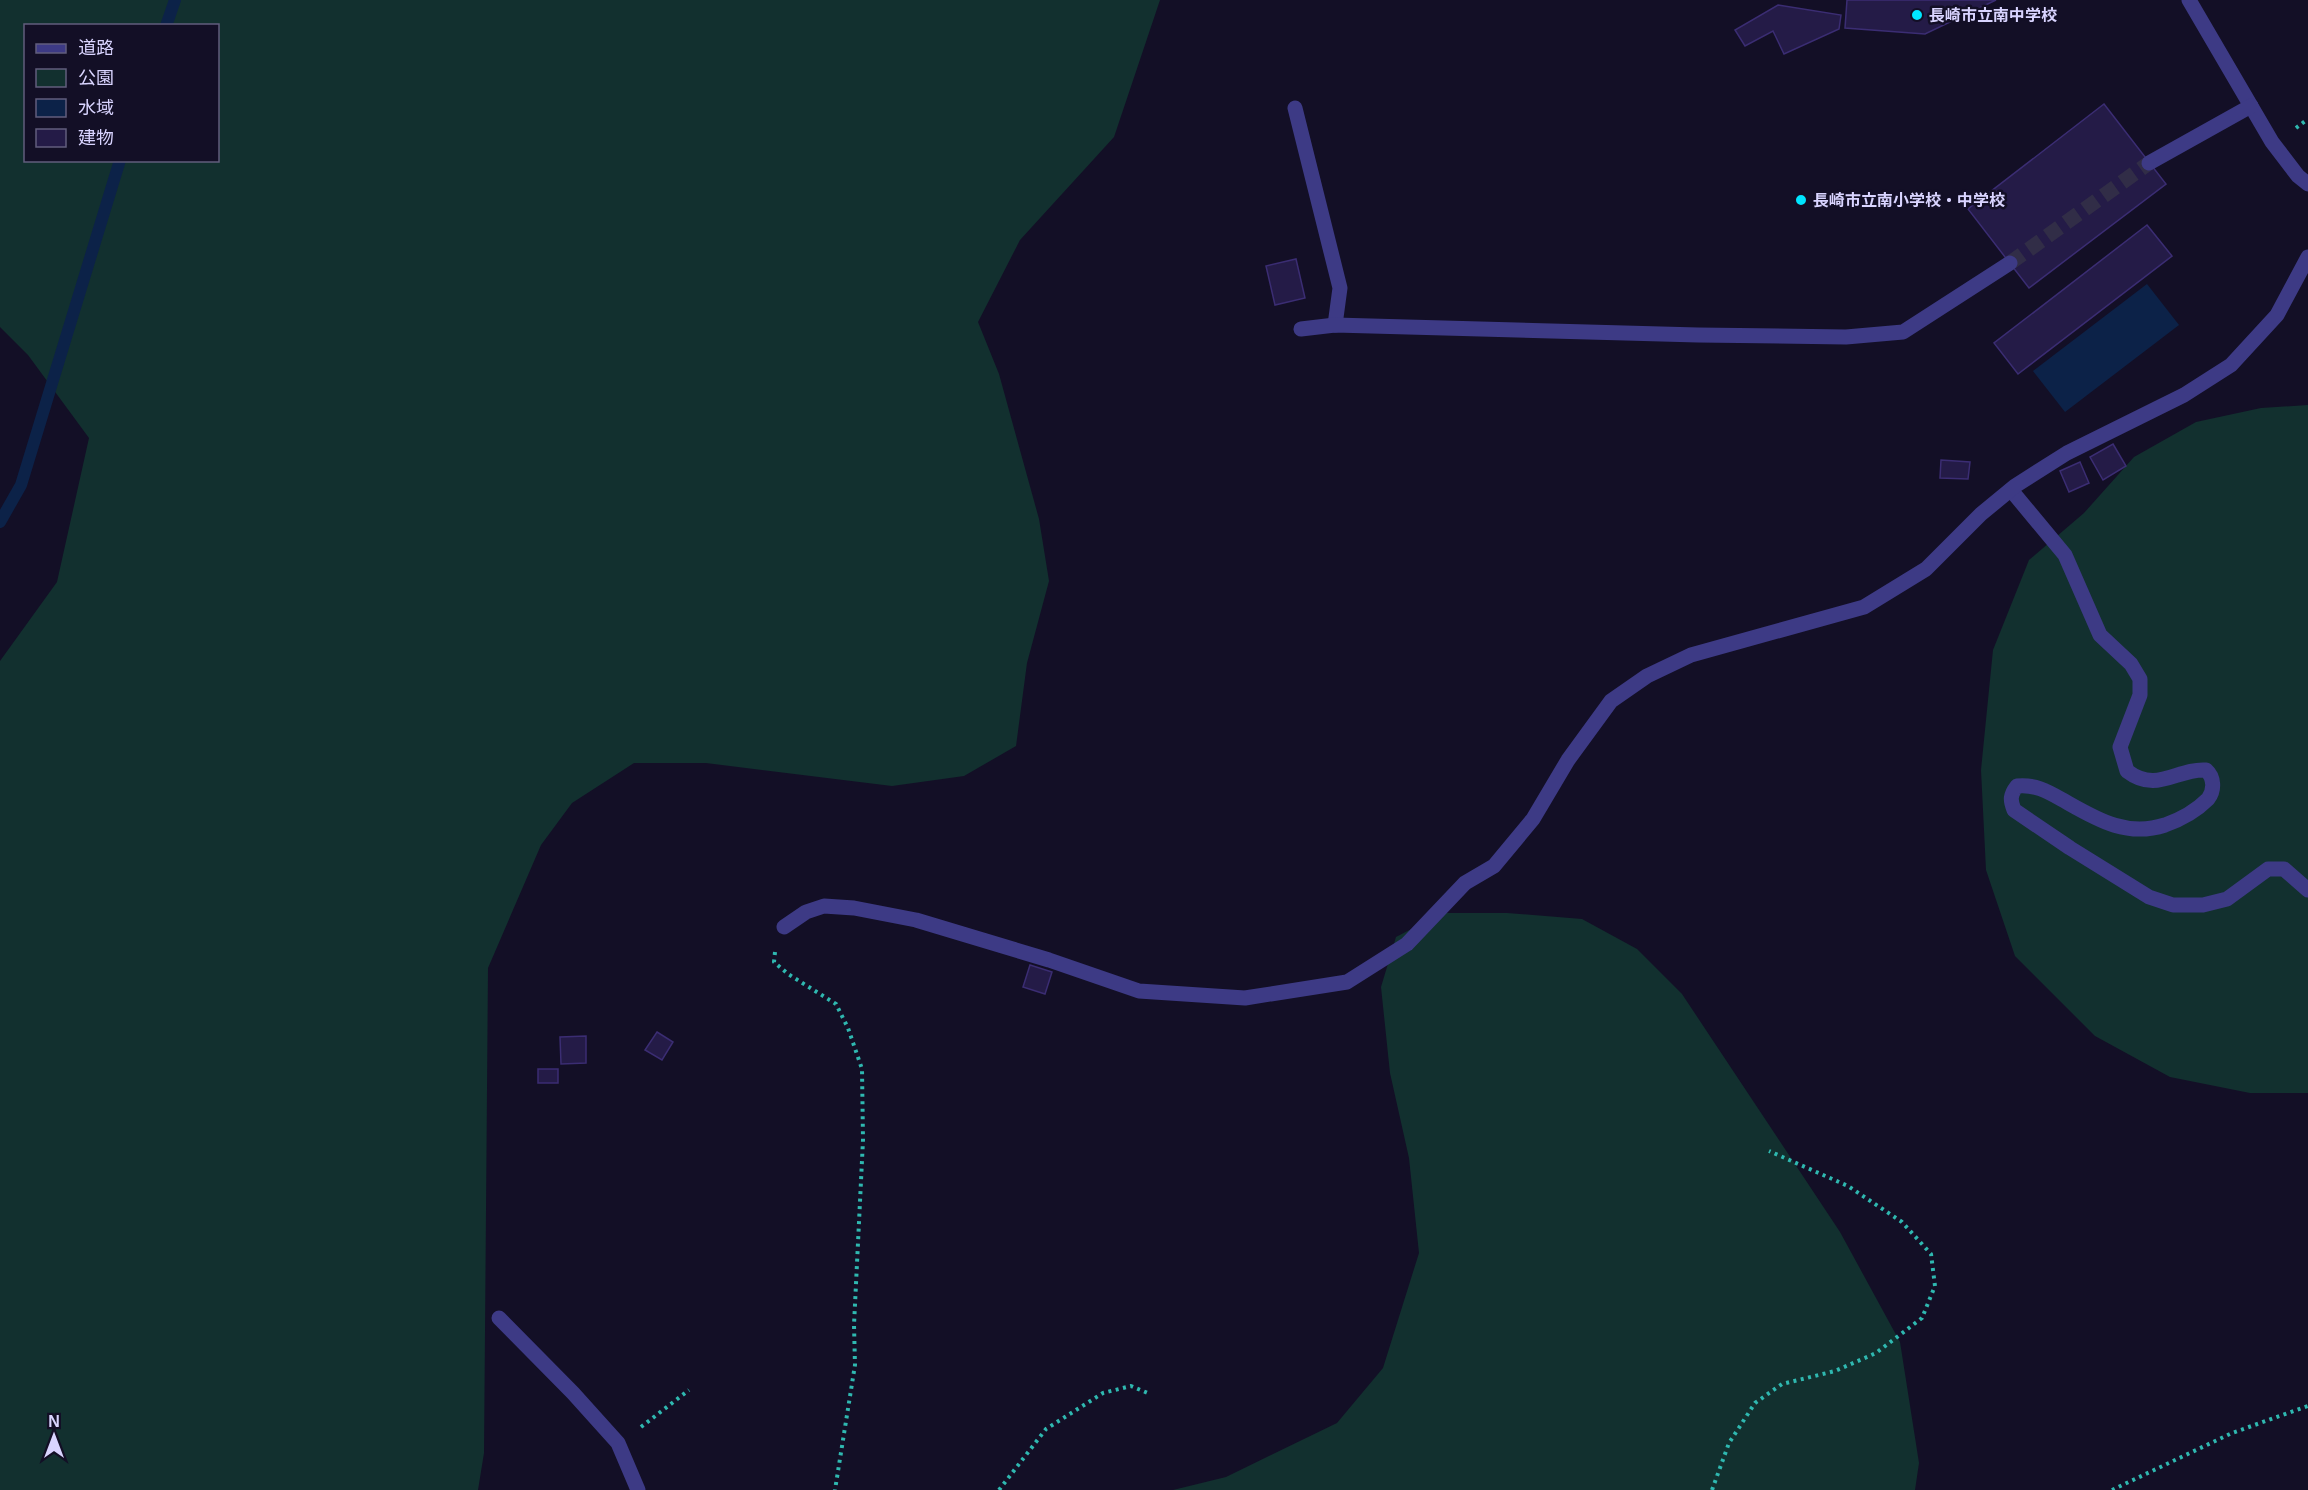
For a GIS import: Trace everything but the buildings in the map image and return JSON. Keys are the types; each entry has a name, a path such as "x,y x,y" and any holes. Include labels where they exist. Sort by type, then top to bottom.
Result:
{"street":[{"path":"2189,0 2272,142 2298,176 2308,184"},
{"path":"2149,163 2251,106"},
{"path":"1295,108 1340,288 1335,325"},
{"path":"784,927 806,912 824,906 854,908 927,923 1049,960 1139,991 1245,998 1347,982 1407,944 1465,883 1494,866 1533,819 1568,760 1611,700 1647,676 1691,655 1864,607 1926,569 1981,514 2011,490 2067,453 2184,394 2231,365 2277,315 2308,257"},
{"path":"1302,329 1335,325 1720,336 1845,337 1903,332 2010,263"},
{"path":"2011,490 2065,555 2081,590 2092,623 2100,635 2131,664 2140,679 2140,695 2120,747 2127,771 2141,779 2159,780 2170,779 2196,769 2206,770 2212,776 2213,784 2210,796 2191,815 2150,829 2116,828 2035,786 2017,786 2010,802 2014,810 2149,897 2173,905 2203,905 2227,899 2268,869 2284,869 2308,890"},
{"path":"499,1318 573,1393 618,1443 638,1490"}],"path":[{"path":"784,927 775,949 774,962 788,974 836,1004 848,1028 862,1069 863,1140 854,1325 855,1365 836,1490"},
{"path":"1712,1490 1729,1443 1755,1403 1782,1384 1835,1371 1876,1353 1922,1318 1935,1286 1931,1254 1902,1222 1848,1186 1769,1151"},
{"path":"999,1490 1046,1429 1103,1392 1131,1386 1149,1394"},
{"path":"618,1443 689,1390"},
{"path":"2112,1490 2232,1433 2308,1406"}],"green space":[{"path":"0,0 1160,0 1114,137 1020,240 978,322 999,374 1039,519 1049,581 1027,663 1016,746 964,776 892,786 706,763 634,763 572,803 541,845 488,968 484,1453 478,1490 0,1490 0,661 57,582 89,438 28,355 0,327"},
{"path":"2308,405 2308,1093 2250,1093 2170,1077 2095,1036 2015,956 1986,870 1981,770 1993,650 2029,560 2084,513 2134,457 2196,422 2261,408"},
{"path":"1442,913 1507,913 1582,919 1637,949 1682,994 1840,1232 1900,1342 1919,1463 1915,1490 1173,1490 1226,1477 1337,1423 1383,1368 1419,1253 1409,1158 1390,1073 1381,987 1396,937"}],"water":[{"path":"2147,284 2179,325 2065,412 2033,371"}],"waterway":[{"path":"167,24 175,0"},
{"path":"0,522 21,485 119,162"}],"tunnel":[{"path":"2010,263 2149,163"}],"place":[{"name":"長崎市立南中学校","path":"1917,15"},
{"name":"長崎市立南小学校・中学校","path":"1801,200"}]}
